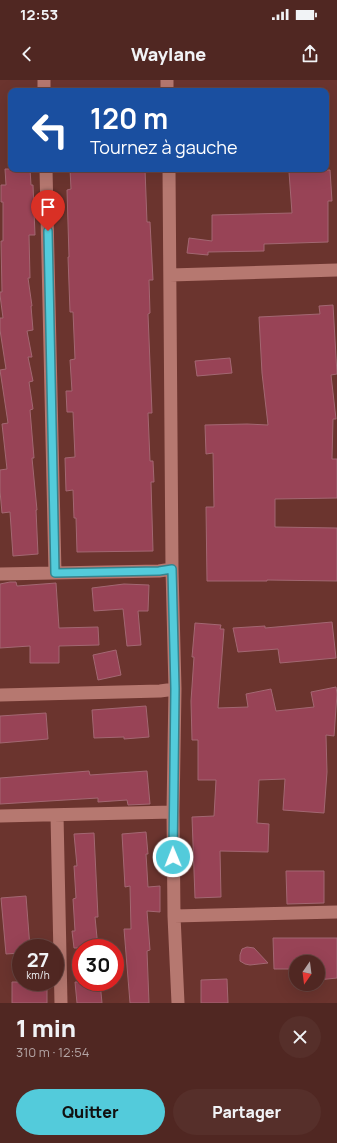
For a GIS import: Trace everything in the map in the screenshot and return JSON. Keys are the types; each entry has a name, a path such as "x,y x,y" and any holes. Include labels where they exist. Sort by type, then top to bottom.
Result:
{"street":[{"path":"46,172 55,573"},
{"path":"169,172 172,569 175,689 173,812 174,916 178,1003"},
{"path":"170,275 337,270"},
{"path":"0,574 159,571 172,569"},
{"path":"0,695 160,691 175,689"},
{"path":"0,816 173,812"},
{"path":"57,815 62,1003"},
{"path":"174,916 337,912"}],"building":[{"path":"5,169 8,169 8,172 30,172 31,185 33,185 35,235 29,235 30,278 28,278 32,306 33,330 27,331 32,357 28,357 33,381 29,382 33,409 30,410 34,458 32,458 37,510 38,554 13,556 10,512 2,513 0,491 0,470 7,469 2,424 8,423 0,370 6,369 0,330 0,318 3,318 0,292 2,292 1,241 3,241 3,202 1,202 1,185 6,185"},
{"path":"329,170 332,201 328,201 328,242 264,244 264,251 208,252 208,255 187,253 189,238 212,241 212,215 292,213 289,172 329,172"},
{"path":"70,172 145,172 147,222 150,222 153,280 149,280 150,313 148,314 152,413 148,413 150,461 153,461 154,482 151,482 153,551 77,552 73,490 66,491 65,458 75,457 73,412 67,412 66,391 72,391 70,360 75,359 73,312 70,312 68,257 67,190 71,189"},
{"path":"333,305 337,374 331,375 336,419 333,419 332,459 337,459 337,498 275,499 275,527 337,528 337,581 207,581 206,507 214,507 213,453 206,454 205,425 268,425 262,373 259,317 320,314 319,306"},
{"path":"230,358 232,373 197,376 195,361"},
{"path":"16,582 17,586 56,583 59,628 98,627 99,645 59,646 59,663 30,663 30,646 0,648 0,584"},
{"path":"124,584 149,585 148,611 138,611 141,645 127,646 123,609 94,611 92,588"},
{"path":"332,622 336,658 280,663 278,649 238,652 233,628 265,626 265,628"},
{"path":"195,623 221,625 220,629 224,629 218,708 248,707 246,694 271,689 276,711 314,707 311,692 336,687 337,694 334,736 326,735 327,772 324,813 283,810 285,779 259,780 257,823 269,824 268,852 220,851 221,897 195,898 192,817 214,816 216,780 198,780 198,740 192,740 191,701 194,657 192,657"},
{"path":"116,650 121,675 98,680 93,655"},
{"path":"146,706 149,737 124,739 124,737 94,738 92,710"},
{"path":"46,713 48,739 0,743 0,716"},
{"path":"89,771 90,775 147,771 150,804 128,805 127,800 98,802 98,798 0,804 0,778"},
{"path":"146,832 148,887 160,886 160,912 147,911 150,950 147,951 149,1003 130,1003 124,929 131,929 130,886 125,887 122,834"},
{"path":"94,833 98,917 95,917 97,939 73,939 72,931 75,931 73,899 76,898 74,866 77,866 74,834"},
{"path":"286,871 324,871 324,903 287,904"},
{"path":"26,896 29,939 12,939 12,954 6,954 1,898"},
{"path":"273,938 337,938 337,978 325,979 325,955 289,955 289,969 274,969"},
{"path":"247,947 254,948 268,963 250,965 240,961 242,949"},
{"path":"227,979 228,1003 201,1003 201,980"},
{"path":"12,991 47,991 47,1003 12,1003"},
{"path":"76,991 101,991 102,1003 77,1003"}],"route":[{"path":"48,231 55,573 159,571 172,569 175,689 173,857"}]}
